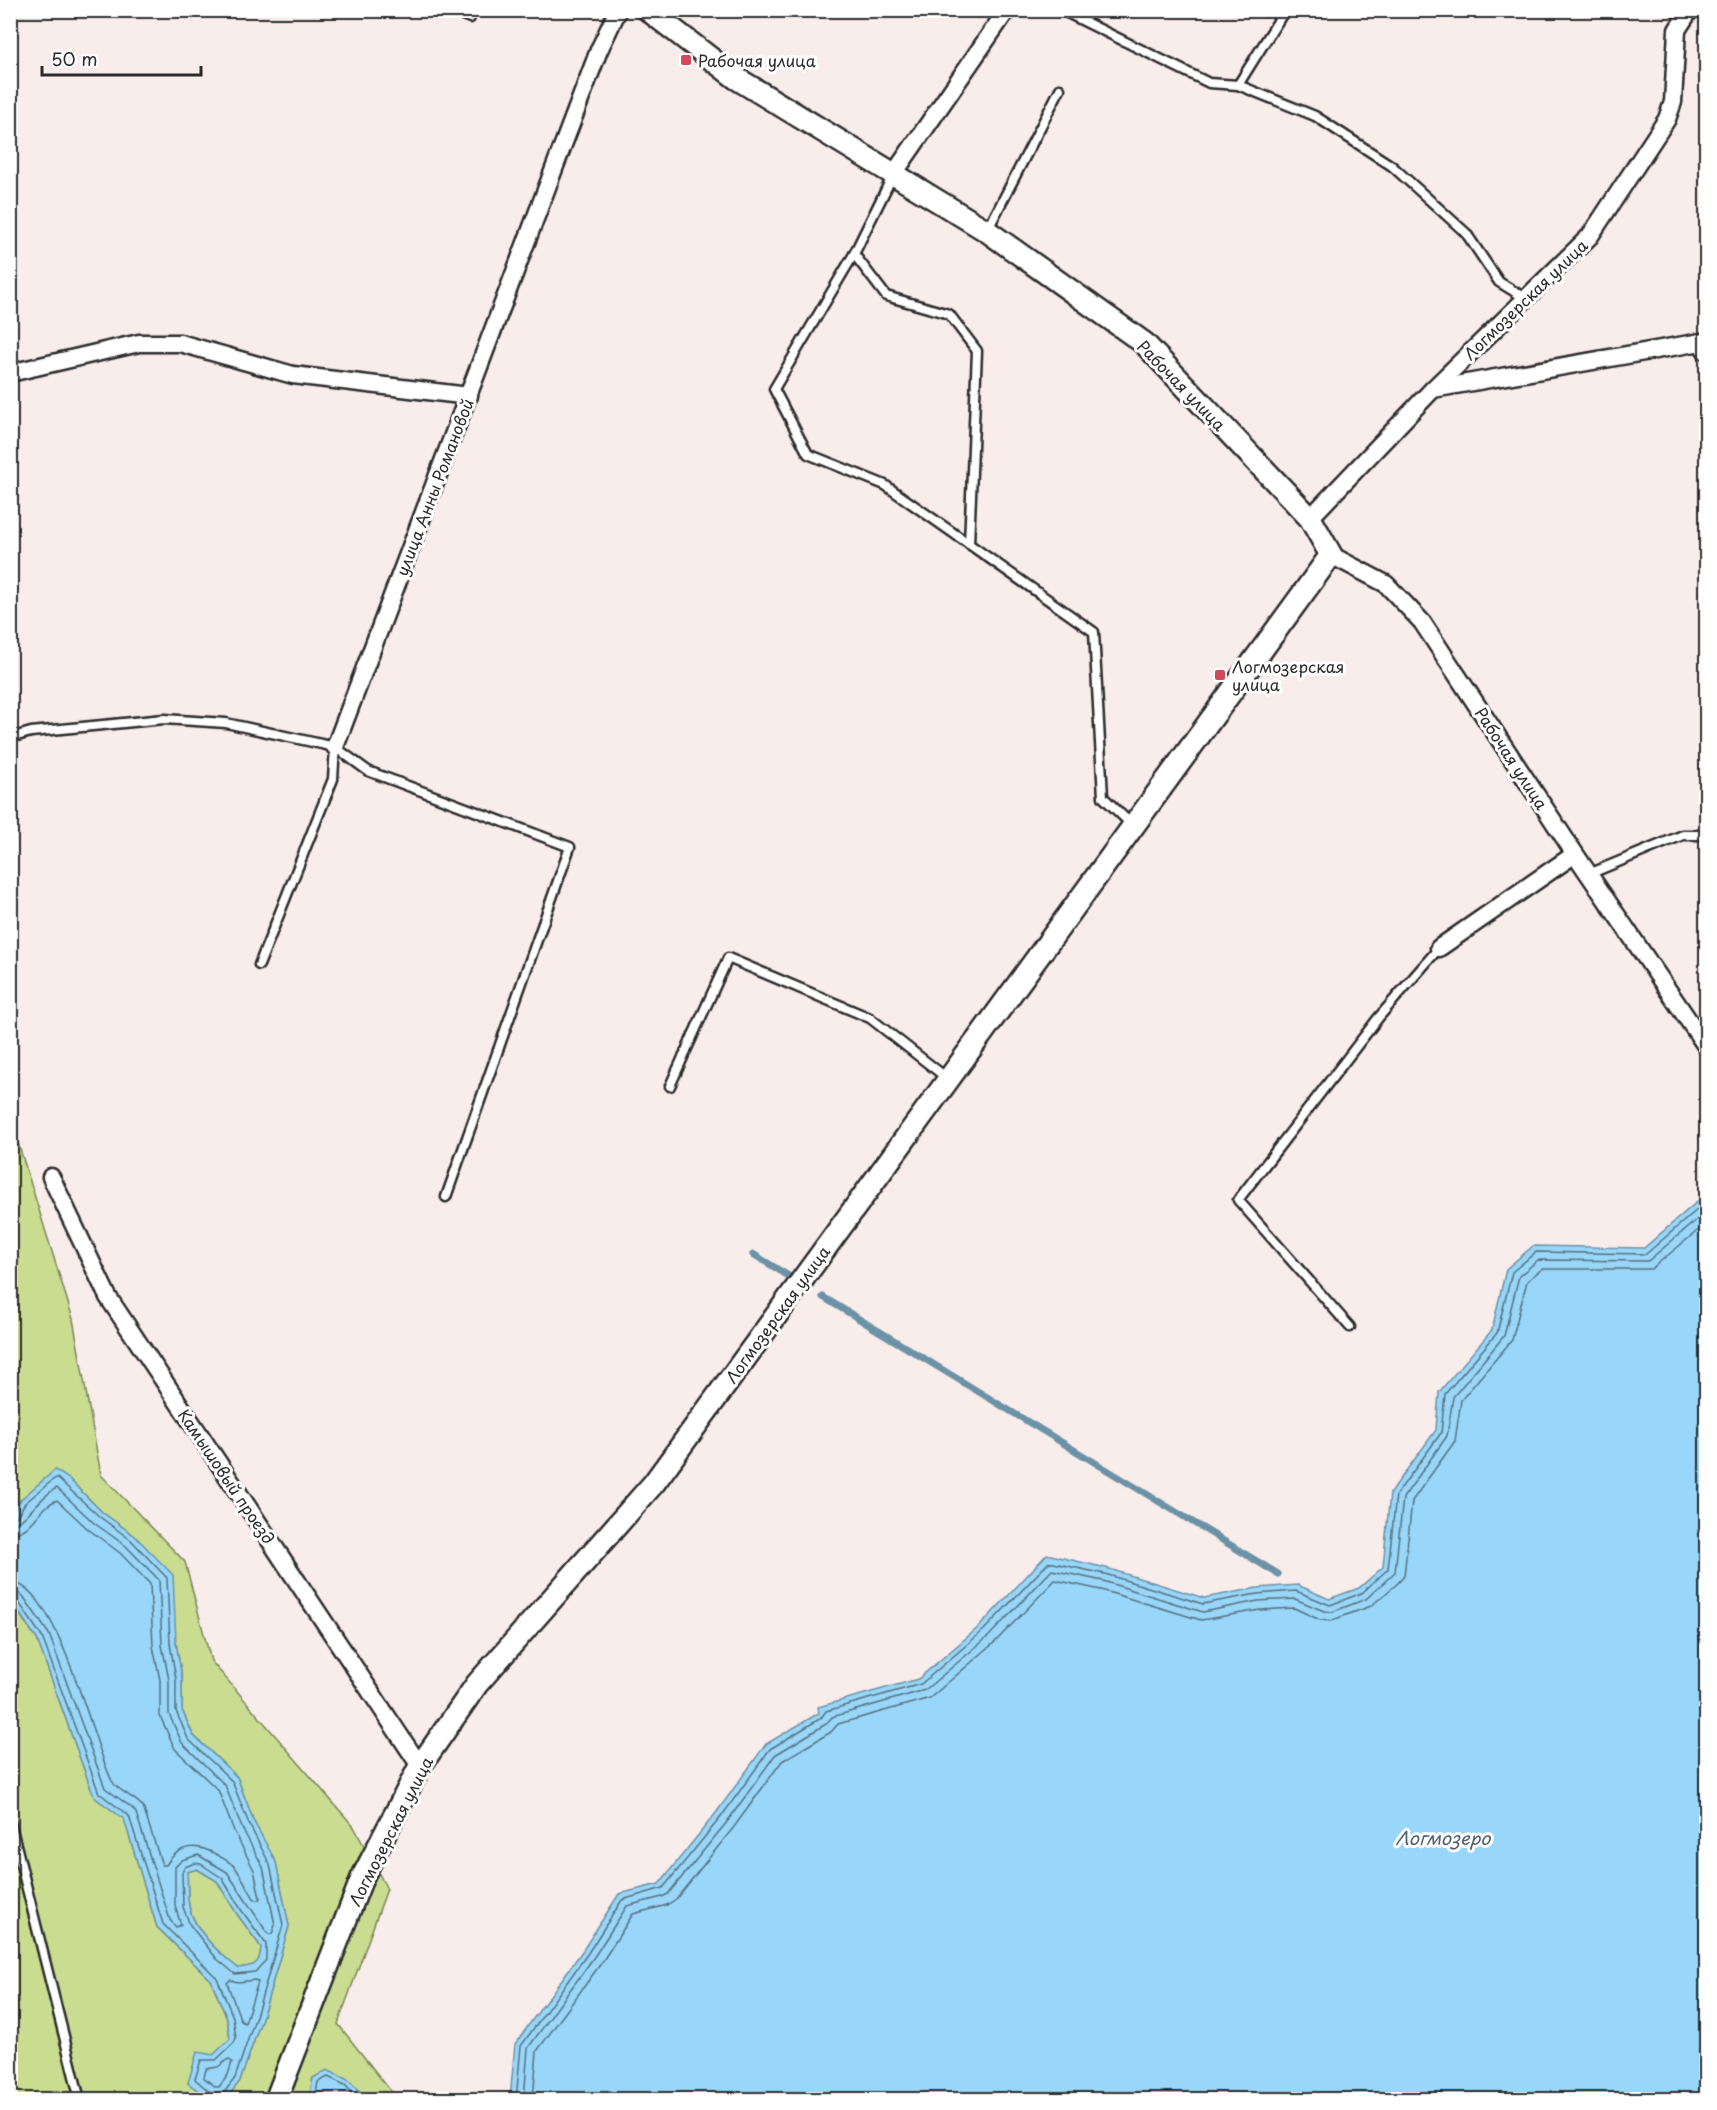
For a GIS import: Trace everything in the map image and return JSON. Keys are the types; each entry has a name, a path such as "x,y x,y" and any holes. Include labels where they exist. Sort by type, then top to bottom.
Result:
{"street":[{"name":"улица Анны Романовой","path":"335,747 599,50 618,10"},
{"name":"Рабочая улица","path":"648,10 736,78 987,231 1144,344 1310,518 1331,555 1386,584 1422,622 1575,854 1707,1046"},
{"path":"893,175 1007,10"},
{"name":"Логмозерская улица","path":"1310,518 1432,389 1590,236 1667,119 1673,102 1677,30 1690,10"},
{"path":"1432,389 1701,342 1707,351"},
{"path":"10,373 139,343 180,343 293,375 469,396"},
{"name":"Логмозерская улица","path":"276,2100 362,1878 420,1766 477,1684 654,1483 1331,555"},
{"path":"1439,948 1575,854"},
{"name":"Камышовый проезд","path":"51,1177 108,1297 420,1766"}],"lane":[{"path":"450,10 470,18"},
{"path":"1061,10 1209,83 1238,85 1315,116 1392,166 1466,233 1499,282 1525,298"},
{"path":"1238,85 1285,10"},
{"path":"987,231 1060,89"},
{"path":"893,175 854,254 774,389 808,454 885,485 1094,632 1103,797 1133,826"},
{"path":"854,254 886,296 949,314 978,351 969,544"},
{"path":"10,738 31,732 164,719 226,723 335,747 369,771 570,847 446,1197"},
{"name":"улица Анны Романовой","path":"259,965 333,779 335,747"},
{"path":"1589,874 1683,836 1707,835"},
{"path":"1350,1327 1238,1200 1379,1017 1439,948"},
{"path":"670,1086 728,958 870,1018 949,1079"},
{"path":"10,1821 80,2100"}],"green space":[{"path":"10,1117 73,1319 101,1475 185,1562 211,1661 354,1827 387,1889 338,2024 397,2099 368,2099 348,2080 313,2078 309,2099 226,2099 240,2081 263,2015 289,1926 276,1863 254,1822 237,1777 193,1735 182,1710 182,1678 176,1643 135,1536 103,1513 69,1479 21,1499 11,1515"},
{"path":"10,1601 37,1639 94,1797 124,1818 157,1927 211,1980 227,2019 230,2039 188,2083 209,2099 11,2099"},
{"path":"197,1869 217,1881 261,1947 256,1964 238,1968 216,1948 196,1923 189,1906 187,1872"}],"water":[{"name":"Логмозеро","path":"1706,1194 1706,2099 510,2099 515,2044 583,1950 619,1894 659,1884 716,1813 766,1744 819,1713 818,1707 918,1679 980,1626 1047,1554 1106,1568 1204,1598 1257,1588 1298,1585 1329,1599 1359,1588 1383,1567 1390,1493 1436,1430 1439,1392 1492,1330 1506,1269 1533,1246 1644,1248"},
{"path":"55,1470 69,1479 103,1513 135,1536 173,1575 176,1643 182,1678 182,1710 193,1735 237,1777 254,1822 276,1862 289,1926 263,2015 240,2081 226,2099 209,2099 188,2083 197,2052 213,2055 230,2039 227,2019 211,1980 157,1927 124,1819 94,1797 37,1639 11,1601 11,1515 21,1499","holes":["197,1869 217,1881 261,1947 256,1964 238,1968 208,1941 196,1924 188,1902 187,1872"]},
{"path":"327,2070 348,2080 368,2099 309,2099 313,2078"}],"waterway":[{"path":"753,1254 795,1280"},
{"path":"823,1297 1278,1574"}],"place":[{"name":"Рабочая улица","path":"686,60"},
{"name":"Логмозерская улица","path":"1220,675"}]}
